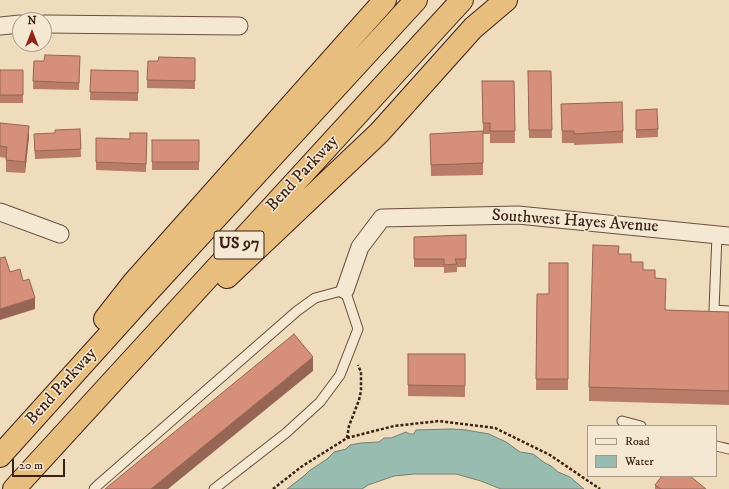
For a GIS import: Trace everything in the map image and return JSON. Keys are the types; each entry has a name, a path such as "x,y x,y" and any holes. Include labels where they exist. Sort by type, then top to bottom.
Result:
{"highway":[{"path":"2,453 134,282 385,0"},
{"name":"Bend Parkway","path":"2,453 416,0"},
{"name":"Bend Parkway","path":"14,489 462,0"},
{"path":"90,406 379,133 472,28 506,0"}],"street":[{"path":"52,24 239,26"},
{"path":"0,26 12,25"},
{"path":"0,212 60,234"},
{"name":"Southwest Hayes Avenue","path":"345,290 360,247 382,218 518,214 723,235"}],"lane":[{"path":"723,235 714,310 729,311"},
{"path":"94,489 297,311 316,298 345,290 358,329 340,375 320,402 286,433 214,489"},
{"path":"622,421 637,425"},
{"path":"717,446 729,449"}],"path":[{"path":"347,438 349,426 360,400 361,391 361,372 350,351"},
{"path":"272,489 301,467 347,438 394,426 439,421 495,428 550,455 600,489"}],"water":[{"path":"451,429 489,434 506,442 520,452 533,454 558,472 570,477 584,489 501,489 481,481 456,474 414,474 394,476 368,485 362,489 287,489 334,452 346,449 350,445 379,442 384,438 391,438 406,432 414,434 416,430"}],"building":[{"path":"45,55 80,56 79,83 33,81 34,61 44,61"},
{"path":"159,57 195,58 195,81 147,80 148,61 158,61"},
{"path":"0,70 23,70 23,95 0,95"},
{"path":"91,70 138,71 138,93 90,92"},
{"path":"528,71 551,71 552,130 529,130"},
{"path":"482,81 514,81 515,131 490,131 490,123 483,123"},
{"path":"622,102 623,131 574,134 574,131 562,131 561,104"},
{"path":"657,109 658,129 636,130 636,110"},
{"path":"0,123 29,126 25,162 6,160 7,147 0,146"},
{"path":"80,129 81,149 35,151 34,134 55,133 55,130"},
{"path":"483,131 483,163 431,165 430,134"},
{"path":"130,133 147,133 146,164 96,162 96,138 130,139"},
{"path":"152,140 199,140 199,162 152,162"},
{"path":"466,235 466,259 455,259 457,264 444,265 444,259 414,259 414,237"},
{"path":"593,245 619,246 618,254 631,254 631,262 643,262 643,270 655,270 655,278 666,279 665,310 729,312 729,391 589,387"},
{"path":"5,257 10,272 20,269 23,281 29,279 35,298 0,309 0,258"},
{"path":"549,263 568,263 568,379 536,379 537,294 549,294"},
{"path":"294,334 313,357 151,489 105,489"},
{"path":"408,354 465,354 465,386 408,385"},
{"path":"661,477 691,477 706,489 661,489 655,485"}]}
